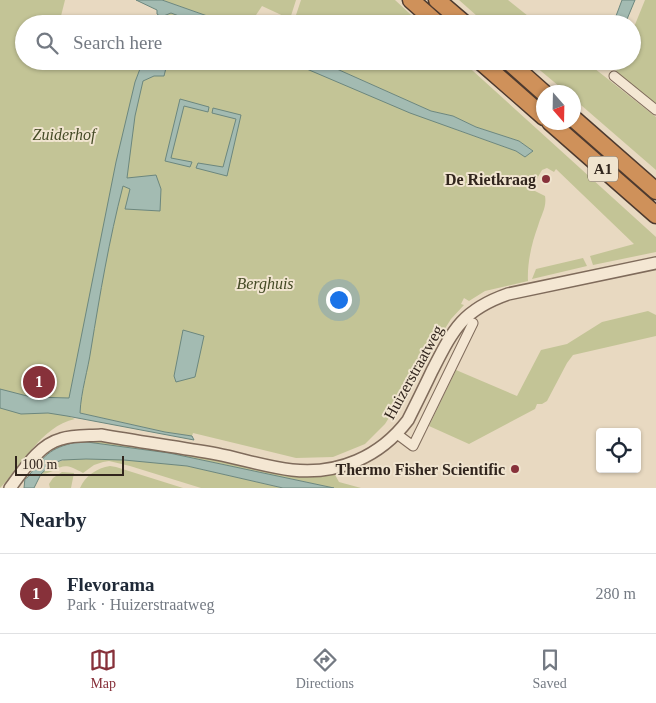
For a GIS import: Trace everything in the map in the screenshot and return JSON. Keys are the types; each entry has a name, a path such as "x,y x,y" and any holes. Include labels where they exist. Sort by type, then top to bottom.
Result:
{"highway":[{"path":"411,0 428,15"},
{"path":"437,0 454,15"},
{"path":"490,70 536,109"},
{"path":"518,70 536,86"},
{"name":"A1","path":"581,125 656,191"},
{"name":"A1","path":"559,130 656,215"}],"street":[{"path":"614,76 656,110"},
{"name":"Huizerstraatweg","path":"10,488 41,450 60,439 74,437 101,435 218,454 300,470 336,468 358,461 377,451 397,434 408,420 442,349 461,322 474,310 494,298 531,288 656,263"},
{"name":"Huizerstraatweg","path":"397,434 413,446 473,324"},
{"path":"434,369 447,375"}],"green space":[{"name":"Berghuis","path":"0,0 65,0 61,15 15,15 15,70 320,70 457,130 516,151 525,157 533,151 519,141 476,127 453,116 431,111 339,70 472,70 656,237 656,252 593,265 590,256 634,244 556,169 554,172 547,168 542,170 531,189 545,196 545,200 530,253 528,281 485,291 469,301 464,298 461,304 464,305 451,319 385,424 365,444 333,457 296,458 193,433 192,436 165,432 80,413 80,407 65,415 75,419 63,423 42,438 0,488"},
{"path":"162,0 296,0 291,15 281,15 262,6 256,15 204,15"},
{"path":"301,0 395,0 411,15 296,15"},
{"path":"459,0 508,0 527,15 476,15"},
{"path":"645,0 656,0 656,108 615,74 617,70 641,70 641,15 639,15"},
{"path":"163,5 187,15 160,15"},
{"path":"540,70 596,70 656,117 656,170 581,105 581,85 558,85"},
{"path":"583,258 587,266 532,279 536,269"},
{"path":"648,311 656,315 656,336 573,355 547,401 537,404 535,409 469,444 429,426 456,370 517,396 541,350 567,344 602,322"},
{"path":"88,439 334,473 339,482 361,488 334,488 169,453 87,442"},
{"path":"71,459 124,459 187,466 283,488 201,488 109,461 94,465 83,473 64,466 41,474 61,461"},
{"path":"110,466 183,488 80,488 92,473"},
{"path":"62,472 74,473 71,488 50,488 49,484 53,478"}],"shaded area":[{"path":"136,0 162,0 204,15 176,15 171,13 158,15 157,10"},
{"path":"622,0 635,0 629,15 616,15"},
{"path":"140,70 166,70 164,76 154,76 143,81 135,116 127,178 156,175 161,189 160,211 125,209 130,189 123,186 105,267 80,413 165,432 192,436 194,440 67,416 48,413 21,414 0,408 0,389 31,397 69,398 116,162"},
{"path":"309,70 339,70 431,111 453,116 476,127 519,141 533,151 525,157 516,151 410,113"},
{"path":"180,99 209,107 208,112 184,106 171,158 192,162 190,167 165,161"},
{"path":"213,108 241,115 227,176 196,168 198,163 223,167 236,119 212,113"},
{"path":"183,330 204,336 195,377 176,382 174,376"},
{"path":"77,442 169,453 334,488 283,488 187,466 124,460 86,459 62,460 52,464 41,474 34,488 24,488 25,478 48,454 60,447"}],"place":[{"name":"De Rietkraag","path":"546,179"},
{"name":"Flevorama","path":"39,382"},
{"name":"Thermo Fisher Scientific","path":"515,469"}],"park label":[{"name":"Zuiderhof","path":"64,134"}]}
